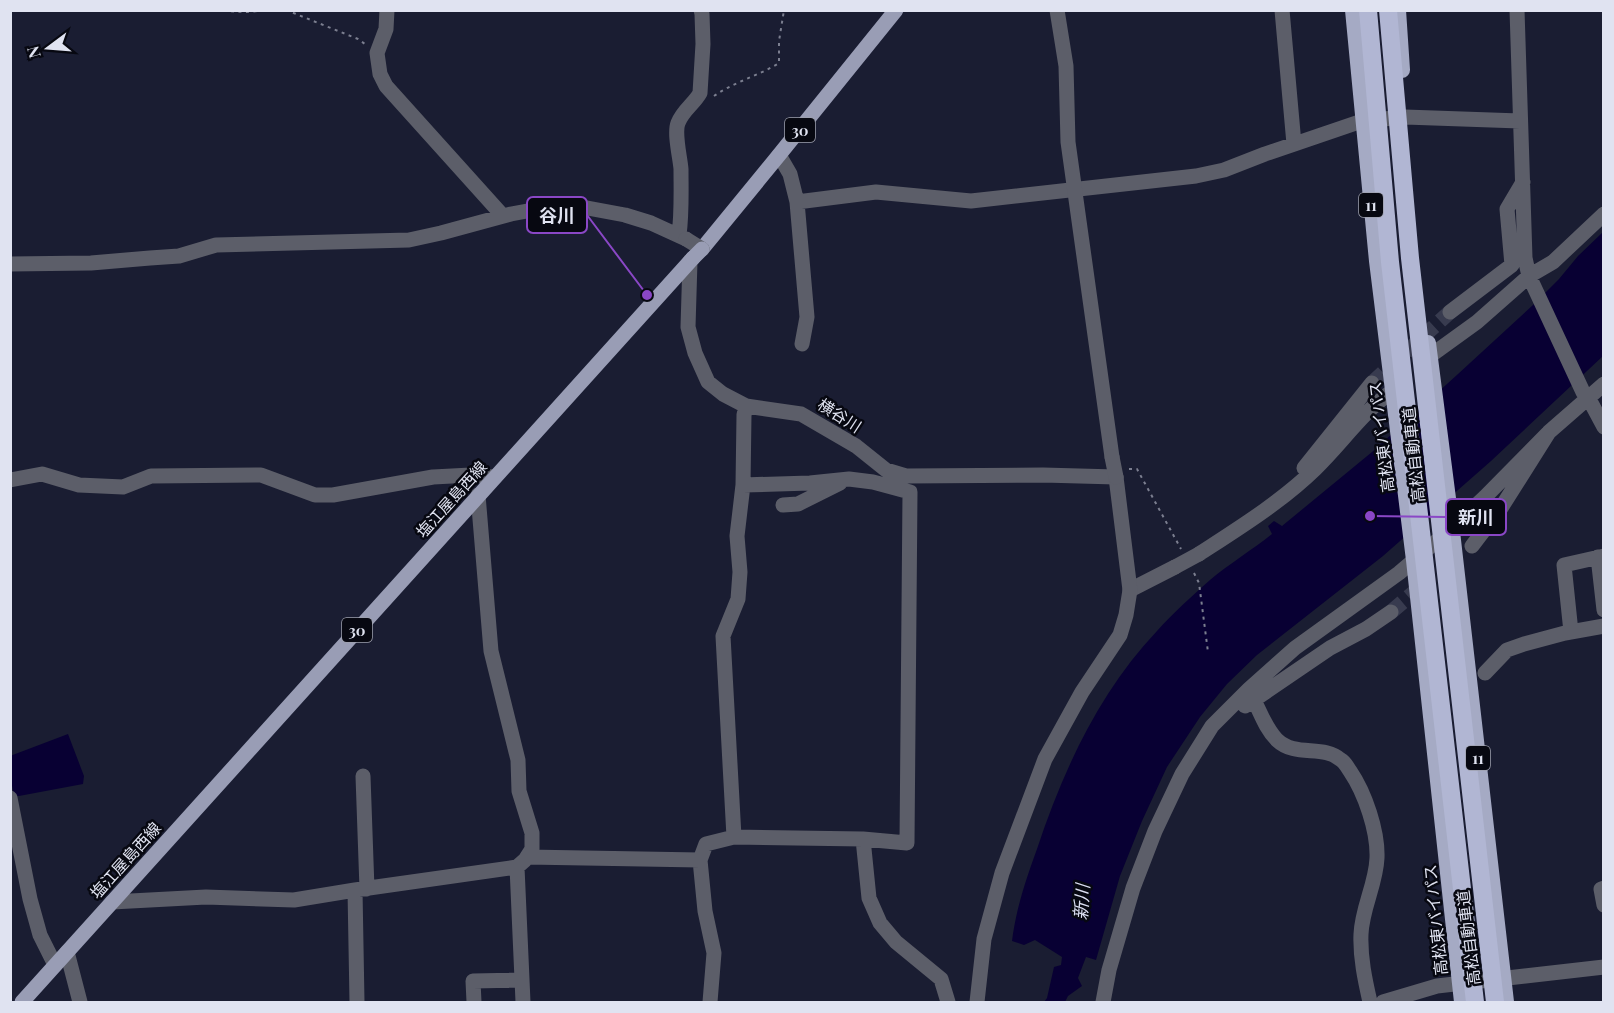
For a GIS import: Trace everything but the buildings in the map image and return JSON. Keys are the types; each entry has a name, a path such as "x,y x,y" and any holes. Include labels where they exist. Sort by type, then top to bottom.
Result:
{"highway":[{"name":"高松東バイパス","path":"1353,10 1377,261 1411,541 1462,1002"},
{"name":"高松自動車道","path":"1368,10 1390,262 1475,1002"},
{"name":"高松自動車道","path":"1388,10 1410,258 1495,1002"},
{"name":"11","path":"1398,10 1417,259 1451,521 1506,1002"}],"main road":[{"name":"塩江屋島西線","path":"22,1002 695,256 896,10"}],"street":[{"path":"387,10 386,28 377,53 380,74 386,86 503,216"},
{"path":"701,10 703,44 700,93 676,125 681,169 683,237 695,256 688,327 695,353 708,382 723,394 746,406 801,414 856,446 886,470 906,476"},
{"path":"977,1002 984,939 1002,873 1045,759 1082,692 1120,635 1130,590 1121,473 1112,457 1068,142 1066,66 1057,10"},
{"path":"1282,10 1294,144"},
{"path":"1517,10 1526,258 1531,281 1604,427"},
{"path":"797,202 876,192 971,201 1205,174 1224,170 1362,121 1405,117 1520,121"},
{"path":"779,156 790,174 797,202 807,317 802,345"},
{"path":"1450,312 1512,265 1507,208 1523,182"},
{"path":"10,264 91,264 179,256 216,245 409,240 538,209 582,207 625,215 683,237"},
{"path":"1431,364 1476,322 1553,262 1604,214"},
{"path":"1283,496 1372,383"},
{"path":"1103,1002 1109,970 1133,888 1155,831 1182,774 1212,726 1295,648 1374,592 1413,560 1451,521 1485,497 1586,395 1604,384"},
{"path":"1130,590 1199,554 1283,496 1315,469 1378,400 1394,394"},
{"path":"734,837 723,636 738,599 740,572 737,536 743,485 746,406"},
{"path":"1472,546 1501,508 1549,432"},
{"path":"783,505 798,504 860,474 880,477 1121,473"},
{"path":"10,480 42,474 79,485 123,487 151,476 261,475 315,495 333,495 433,477 471,475 494,477"},
{"path":"710,1002 714,953 705,911 700,860 706,844 734,837 863,839 907,843 910,492 873,482 849,479 743,485"},
{"path":"478,495 492,651 518,760 519,791 532,834 532,849 522,862 523,1002"},
{"path":"1571,632 1564,565 1601,557 1604,610"},
{"path":"1212,726 1330,648 1366,629 1391,612"},
{"path":"1485,673 1507,650 1571,632 1604,626"},
{"path":"1254,700 1267,727 1279,741 1296,750 1327,752 1342,760 1366,802 1374,829 1377,858 1361,933 1362,963 1370,1002"},
{"path":"357,1002 363,776"},
{"path":"10,798 30,899 40,935 55,965"},
{"path":"863,839 869,898 880,923 896,942 941,979 948,1002"},
{"path":"112,902 206,897 294,900 522,862 700,860"},
{"path":"1604,888 1601,890 1604,905"},
{"path":"67,952 80,1002"},
{"path":"1383,1002 1437,987 1604,968"},
{"path":"474,1002 473,981 522,980"}],"path":[{"path":"201,10 247,12 269,10"},
{"path":"286,10 358,39 377,53"},
{"path":"714,96 779,63 783,10"},
{"path":"1121,473 1137,469 1183,552"},
{"path":"1194,573 1199,583 1208,652"}],"water":[{"path":"1603,232 1603,356 1491,461 1383,556 1257,655 1227,684 1200,717 1167,767 1120,876 1096,960 1086,957 1078,978 1082,986 1068,996 1065,1002 1044,1002 1054,967 1061,965 1062,957 1035,940 1024,945 1012,941 1016,917 1047,819 1071,761 1118,679 1163,624 1183,605 1217,574 1272,534 1268,526 1274,521 1282,526 1372,452 1533,305"},
{"path":"68,734 84,776 83,784 14,795 10,756"}],"tunnel":[{"path":"1372,383 1450,312"},
{"path":"1391,612 1425,583"}],"place":[{"name":"谷川","path":"647,295"},
{"name":"新川","path":"1370,516"}]}
